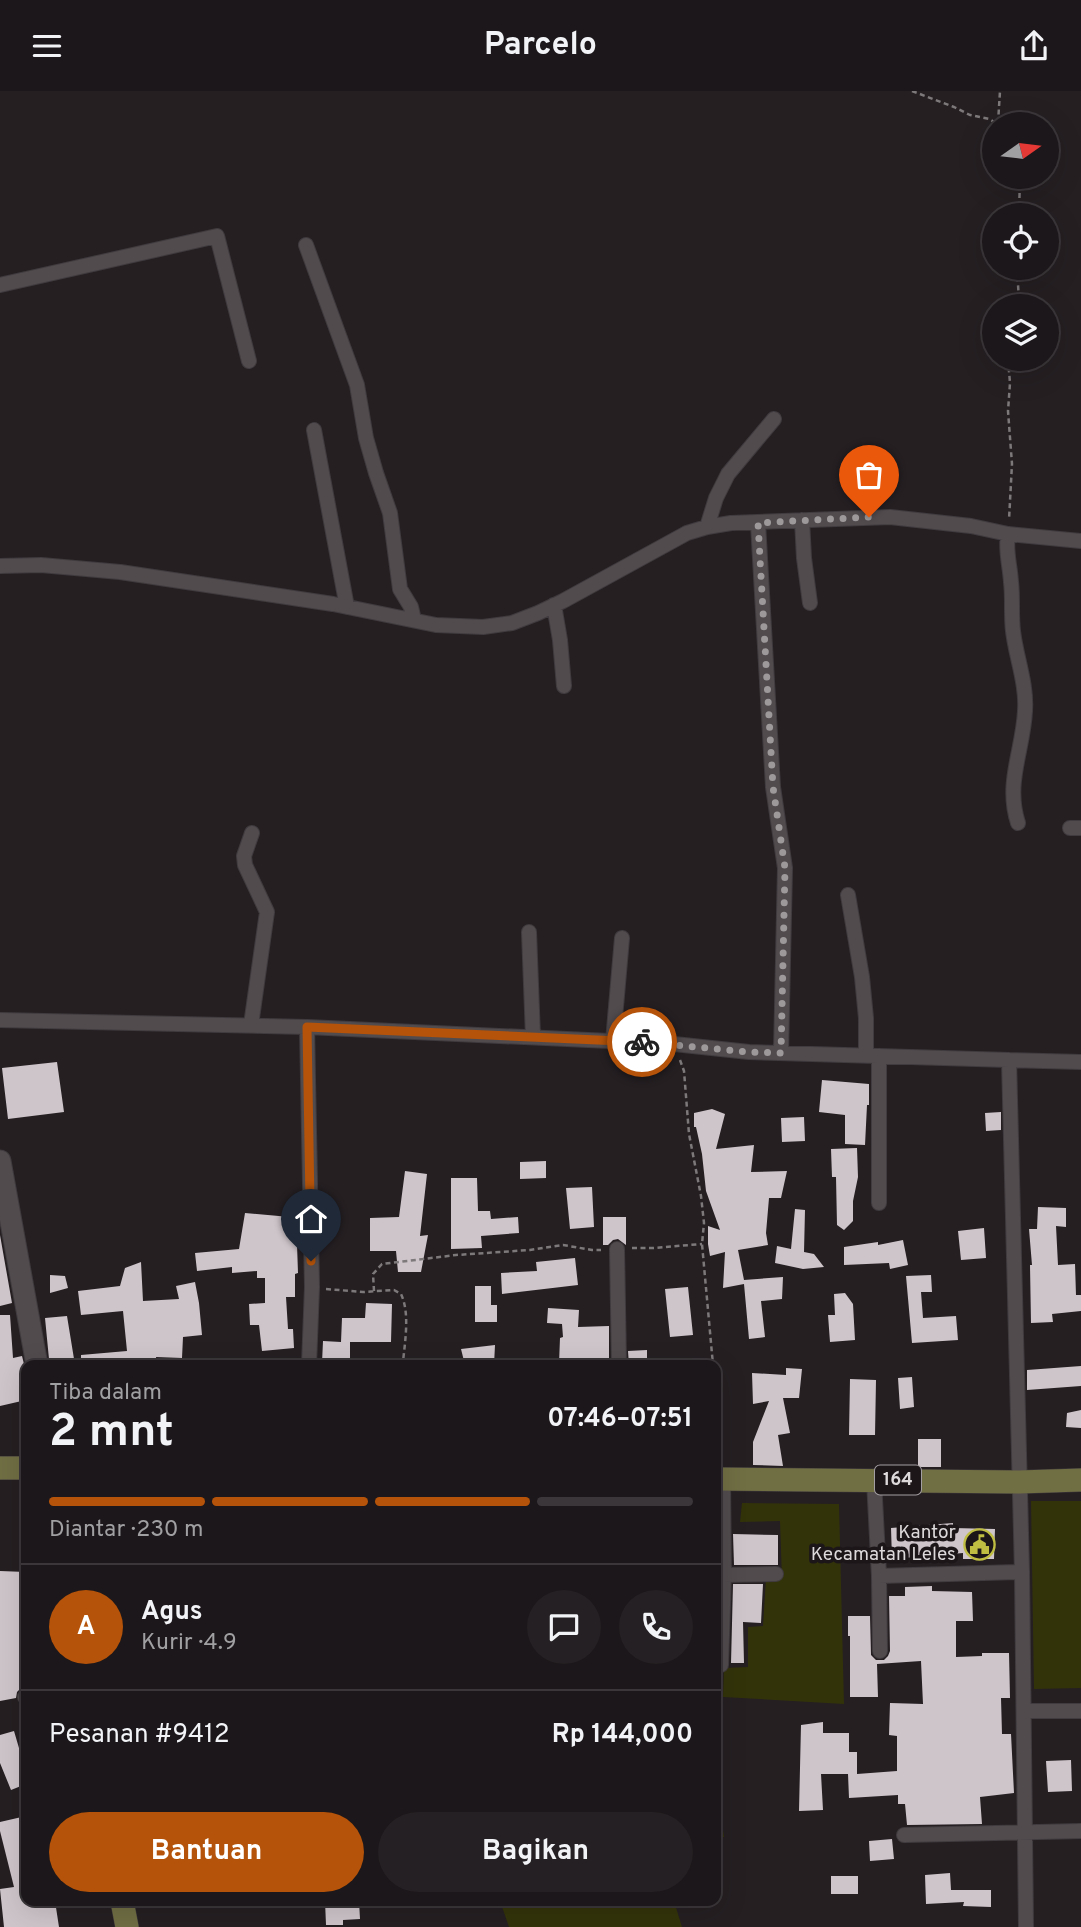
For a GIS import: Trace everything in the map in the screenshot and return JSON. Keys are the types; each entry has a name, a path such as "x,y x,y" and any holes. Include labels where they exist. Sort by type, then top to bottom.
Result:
{"main road":[{"path":"0,1468 21,1468"},
{"name":"164","path":"721,1479 1081,1481"},
{"path":"123,1906 127,1927"}],"street":[{"path":"0,285 217,236 249,361"},
{"path":"306,245 357,385 366,438 390,513 400,589 411,607 414,620"},
{"path":"707,527 716,498 728,474 774,419"},
{"path":"314,430 347,607"},
{"path":"0,566 85,568 347,607 436,625 460,627 497,626 512,622 554,605 673,539 707,527 731,523 913,518 1008,534 1081,541"},
{"path":"802,520 810,603"},
{"path":"758,523 773,787 785,868 781,1053"},
{"path":"1008,534 1006,545 1013,632 1025,693 1025,711 1012,792 1018,823"},
{"path":"554,605 564,686"},
{"path":"251,1025 267,912 245,865 244,856 252,833"},
{"path":"848,895 873,1056 878,1203"},
{"path":"529,932 533,1037"},
{"path":"613,1041 622,938"},
{"path":"0,1020 307,1027 674,1044 749,1052 1081,1062"},
{"path":"307,1027 312,1287 309,1360"},
{"path":"1009,1060 1022,1572 1026,1927"},
{"path":"0,1161 36,1360"},
{"path":"617,1249 619,1360"},
{"path":"874,1480 880,1651"},
{"path":"721,1511 721,1664"},
{"path":"879,1576 1022,1572"},
{"path":"723,1575 776,1574"},
{"path":"1024,1711 1081,1711"},
{"path":"904,1835 1081,1831"}],"path":[{"path":"912,91 982,119"},
{"path":"999,112 1000,91"},
{"path":"1008,534 1012,464 1007,398 1009,371"},
{"path":"674,1044 684,1071 690,1134 701,1196 704,1223 702,1244 713,1360"},
{"path":"374,1291 373,1274 382,1263 563,1245 592,1251 702,1244"},
{"path":"312,1287 363,1292 394,1290 401,1294 404,1300 405,1341 402,1360"}],"shaded area":[{"path":"1031,1501 1081,1501 1081,1688 1034,1689"},
{"path":"742,1503 839,1504 844,1704 723,1697 724,1668 748,1667 748,1627 763,1626 766,1579 782,1579 780,1521 740,1522"},
{"path":"502,1906 676,1906 682,1927 509,1927"}],"building":[{"path":"57,1062 64,1112 8,1119 2,1068"},
{"path":"822,1080 869,1084 865,1145 845,1144 845,1115 819,1112"},
{"path":"712,1109 725,1114 716,1149 754,1145 751,1172 787,1171 781,1198 769,1198 766,1233 768,1245 738,1250 744,1280 783,1277 782,1299 761,1301 765,1337 749,1339 744,1284 723,1288 725,1252 710,1256 708,1226 720,1230 706,1191 702,1154 694,1127 694,1113"},
{"path":"1001,1112 1001,1130 986,1131 985,1113"},
{"path":"804,1117 805,1141 782,1142 781,1118"},
{"path":"857,1148 858,1177 853,1201 853,1221 844,1230 837,1225 836,1177 832,1177 831,1149"},
{"path":"546,1161 546,1178 520,1179 520,1162"},
{"path":"405,1171 427,1174 420,1236 428,1235 421,1272 398,1272 396,1251 370,1251 370,1218 399,1217"},
{"path":"451,1178 477,1178 478,1211 490,1211 491,1219 518,1217 519,1233 481,1236 482,1248 451,1249"},
{"path":"592,1187 594,1227 570,1229 566,1188"},
{"path":"1038,1207 1066,1208 1066,1227 1056,1226 1058,1265 1075,1264 1076,1295 1081,1295 1081,1311 1052,1314 1053,1322 1031,1323 1032,1265 1029,1229 1037,1229"},
{"path":"795,1209 805,1210 804,1252 814,1254 824,1267 803,1269 775,1263 777,1246 791,1249"},
{"path":"245,1213 301,1218 302,1244 297,1244 295,1297 286,1297 288,1329 293,1329 294,1348 262,1351 259,1325 250,1325 249,1304 265,1303 265,1278 257,1278 257,1271 232,1273 232,1267 197,1271 195,1253 239,1249"},
{"path":"603,1217 626,1217 626,1245 618,1239 603,1245"},
{"path":"984,1228 986,1258 961,1260 958,1231"},
{"path":"0,1235 12,1303 0,1306"},
{"path":"903,1240 908,1265 890,1269 889,1263 844,1265 844,1247"},
{"path":"575,1258 578,1285 502,1294 501,1273 537,1271 536,1262"},
{"path":"141,1262 143,1301 179,1299 176,1286 195,1282 202,1335 183,1337 182,1358 81,1360 81,1355 127,1351 123,1311 81,1315 78,1291 120,1286 125,1268"},
{"path":"50,1275 65,1276 68,1288 50,1293"},
{"path":"931,1275 932,1292 921,1292 923,1318 956,1316 958,1340 912,1343 906,1276"},
{"path":"475,1286 491,1286 491,1305 497,1305 497,1322 475,1322"},
{"path":"688,1287 693,1335 670,1337 665,1289"},
{"path":"845,1293 853,1304 855,1340 830,1342 828,1315 835,1315 834,1294"},
{"path":"366,1303 392,1304 391,1342 350,1342 350,1360 322,1360 323,1341 341,1342 342,1318 365,1318"},
{"path":"548,1308 579,1310 578,1327 609,1326 609,1360 559,1360 562,1324 547,1323"},
{"path":"0,1315 10,1315 13,1358 22,1356 23,1360 21,1401 0,1406"},
{"path":"67,1316 74,1360 49,1359 45,1318"},
{"path":"495,1345 494,1360 464,1360 461,1349"},
{"path":"647,1350 647,1360 629,1360 628,1351"},
{"path":"1081,1366 1081,1386 1027,1390 1027,1370"},
{"path":"786,1368 802,1369 799,1398 783,1398 790,1433 778,1435 783,1466 753,1465 753,1442 769,1401 753,1404 752,1373 786,1375"},
{"path":"912,1377 914,1407 900,1409 898,1378"},
{"path":"850,1379 876,1380 875,1435 849,1435"},
{"path":"1081,1410 1081,1428 1066,1427 1067,1413"},
{"path":"918,1439 941,1439 941,1467 918,1467"},
{"path":"953,1523 953,1528 995,1529 994,1559 963,1559 963,1553 892,1559 891,1528"},
{"path":"733,1534 778,1535 778,1565 734,1565"},
{"path":"0,1571 21,1572 21,1688 16,1698 0,1701"},
{"path":"733,1584 763,1584 761,1623 743,1622 744,1663 731,1663"},
{"path":"932,1586 932,1591 972,1592 973,1621 956,1621 956,1657 1009,1653 1010,1698 1001,1698 1002,1734 1011,1734 1014,1793 980,1797 982,1824 907,1825 905,1804 898,1804 898,1795 849,1798 848,1774 821,1774 823,1810 799,1811 801,1725 823,1722 823,1733 849,1733 849,1752 857,1752 857,1774 897,1771 897,1736 889,1735 890,1703 923,1704 921,1661 877,1664 878,1697 850,1697 848,1616 870,1616 871,1655 876,1660 884,1660 890,1651 889,1596 905,1596 905,1587"},
{"path":"14,1731 21,1755 21,1786 11,1790 0,1763 0,1735"},
{"path":"1071,1760 1072,1791 1048,1792 1046,1761"},
{"path":"21,1817 21,1906 56,1906 59,1927 4,1927 0,1889 14,1887 0,1822"},
{"path":"892,1839 894,1859 870,1861 869,1841"},
{"path":"950,1873 951,1890 991,1890 991,1907 963,1906 964,1902 926,1904 925,1875"},
{"path":"831,1876 858,1876 858,1894 831,1894"},
{"path":"325,1906 359,1906 360,1919 343,1920 343,1925 326,1925"}],"way so far":[{"path":"642,1042 781,1053 785,868 773,787 758,523 869,517"}],"place":[{"name":"Kantor Kecamatan Leles","path":"979,1544"}],"route":[{"path":"311,1261 307,1027 642,1042"}]}
